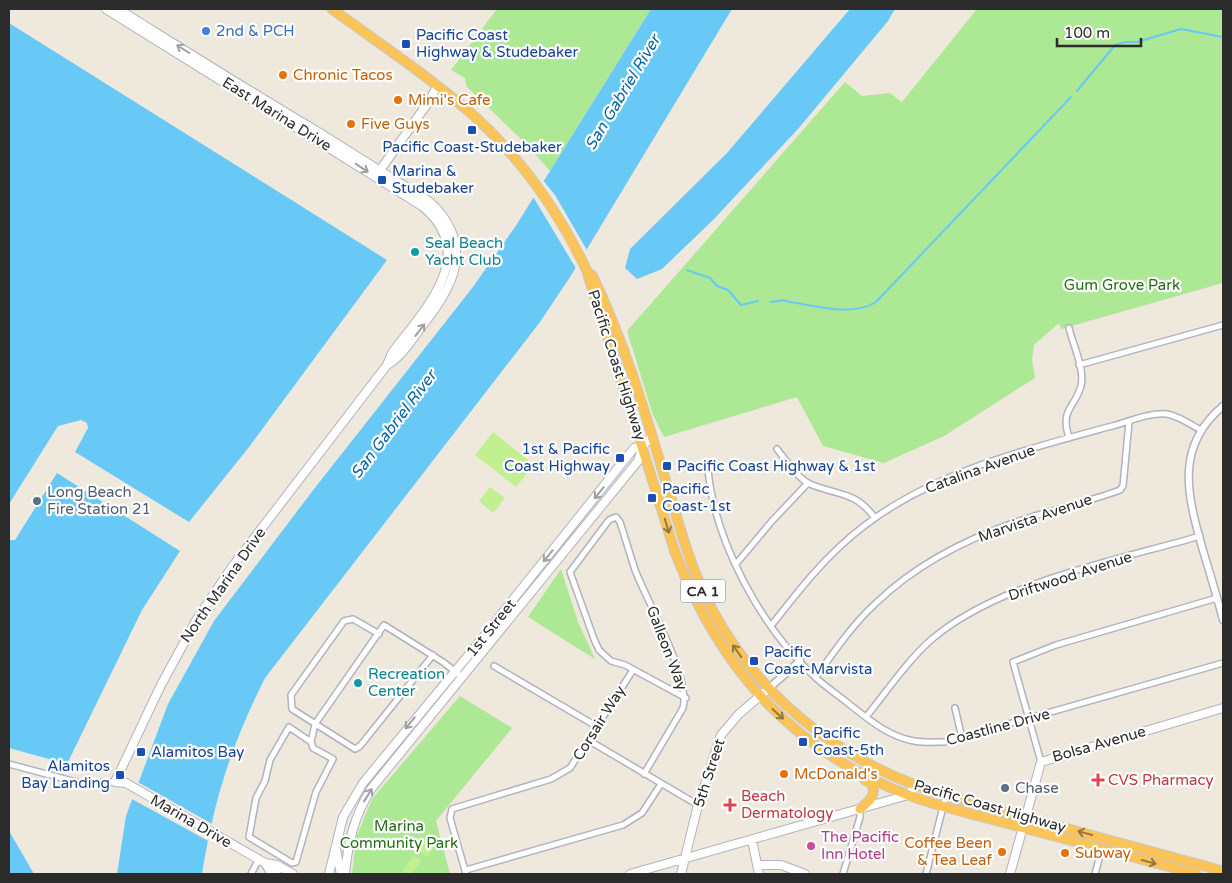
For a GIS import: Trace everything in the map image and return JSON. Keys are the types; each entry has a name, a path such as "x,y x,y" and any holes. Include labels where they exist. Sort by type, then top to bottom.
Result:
{"highway":[{"name":"CA 1","path":"332,9 437,86 491,133 531,180 556,215 588,272"},
{"name":"Pacific Coast Highway","path":"588,272 592,275 618,333 696,577 726,634 768,689 804,722 852,755 916,785 1024,817 1223,871"},
{"name":"Pacific Coast Highway","path":"588,272 675,552 689,589 720,646 760,696 797,731 831,755 861,773 908,795 1196,874"},
{"path":"797,731 804,722"},
{"path":"831,755 836,763 873,786 872,796 860,809"}],"main road":[{"name":"East Marina Drive","path":"106,9 378,173"},
{"name":"East Marina Drive","path":"118,9 378,173 444,225"},
{"path":"378,173 430,100 437,86"},
{"name":"North Marina Drive","path":"115,782 161,685 196,619 232,567 387,365 392,354 443,282 448,254 444,225"},
{"name":"1st Street","path":"345,874 348,841 364,800 638,461 643,446 651,437"},
{"name":"1st Street","path":"341,874 336,844 343,816 352,798 403,732 455,671 634,448 643,446"},
{"name":"5th Street","path":"681,874 698,805 720,735 768,689"},
{"name":"Bolsa Avenue","path":"1010,874 1024,817 1041,762 1223,708"},
{"name":"Marina Drive","path":"115,782 126,783 262,861 277,865 293,874"},
{"path":"630,874 908,795 916,785"},
{"path":"752,840 759,874"},
{"path":"329,874 336,844"},
{"name":"Marina Drive","path":"262,861 270,871 276,874"},
{"path":"758,865 781,865 805,874"}],"street":[{"path":"1079,365 1223,325"},
{"path":"1069,328 1079,365 1080,386 1066,418 1069,438"},
{"path":"1223,406 1201,430 1192,454 1188,480 1189,496 1223,620"},
{"name":"Catalina Avenue","path":"771,626 817,569 841,545 875,518 916,493 962,473 1069,438 1129,422 1166,414 1201,430"},
{"name":"Marvista Avenue","path":"816,677 848,632 875,604 908,576 938,555 1021,520 1120,490 1123,486 1129,422"},
{"path":"777,449 808,484 848,496 864,504 875,518"},
{"name":"Coastline Drive","path":"708,468 718,514 736,564 771,626 816,677 866,718 890,733 913,741 945,742 1223,663"},
{"path":"736,564 772,521 808,484"},
{"name":"Galleon Way","path":"633,670 611,661 599,650 570,572 609,520 616,517 620,522 635,569 668,645 686,698 683,708 644,774"},
{"name":"Driftwood Avenue","path":"866,718 910,662 931,640 956,621 1028,586 1200,536"},
{"path":"1041,762 1013,662 1056,645 1217,598"},
{"path":"379,634 348,619 291,696 290,703 292,709 355,749 359,748 433,655"},
{"path":"311,742 288,728 270,760 265,781 256,798 249,837 292,863 296,862 301,851 316,792 332,761 313,748 311,742 315,724 384,625 433,655 462,677"},
{"path":"768,689 800,661"},
{"path":"494,666 596,726"},
{"path":"633,670 686,698"},
{"name":"Corsair Way","path":"466,872 450,812 456,806 556,776 570,768 633,670"},
{"path":"954,708 962,738"},
{"path":"588,740 698,805"},
{"path":"9,764 80,783 115,782"},
{"path":"466,872 623,825 642,813 661,784"},
{"path":"926,874 946,795"},
{"path":"843,874 860,817 860,809"},
{"path":"1095,874 1105,839"},
{"path":"251,874 271,852"}],"green space":[{"path":"497,9 651,9 550,171 525,143 466,86 465,78 451,70"},
{"name":"Gum Grove Park","path":"977,9 1223,9 1223,283 1061,329 1059,323 1034,345 1032,360 1035,378 944,436 884,463 823,446 797,397 664,437 653,415 627,331 845,82 862,96 890,93 902,102"},
{"path":"493,432 534,465 516,487 475,455"},
{"path":"490,487 505,498 493,513 479,501"},
{"path":"561,569 578,622 595,659 528,617"},
{"name":"Marina Community Park","path":"460,696 512,728 436,821 450,874 352,874 356,838 372,799"},
{"path":"429,834 439,842 427,857 417,849"},
{"path":"414,855 422,861 411,874 402,871"}],"water":[{"name":"San Gabriel River","path":"651,9 732,9 570,277 540,322 265,678 242,727 225,773 212,821 202,874 117,874 126,816 168,704 214,621 314,489 473,287 517,224"},
{"path":"850,9 895,9 888,21 798,129 713,220 662,269 637,279 625,268 630,249 727,153"},
{"path":"9,23 387,260 249,447 189,522 75,452 88,428 87,423 81,420 58,426 9,504"},
{"path":"57,473 180,551 142,610 67,764 9,748 9,540 15,540"},
{"path":"9,830 12,836 34,874 9,874"}],"pier":[{"path":"542,179 555,195 588,252 577,270 532,195"},
{"path":"136,781 214,825 210,842 130,798"}],"waterway":[{"path":"1077,91 1115,45 1125,42 1137,42 1181,29 1223,37"},
{"path":"771,302 783,300 823,308 845,310 856,309 876,302 1071,97"},
{"path":"687,270 710,278 717,286 728,290 741,305 758,301"}],"place":[{"name":"2nd & PCH","path":"206,31"},
{"name":"Pacific Coast Highway & Studebaker","path":"406,44"},
{"name":"Chronic Tacos","path":"283,75"},
{"name":"Mimi's Cafe","path":"398,100"},
{"name":"Five Guys","path":"351,124"},
{"name":"Pacific Coast-Studebaker","path":"472,130"},
{"name":"Marina & Studebaker","path":"382,180"},
{"name":"Seal Beach Yacht Club","path":"415,252"},
{"name":"1st & Pacific Coast Highway","path":"620,458"},
{"name":"Pacific Coast Highway & 1st","path":"667,466"},
{"name":"Pacific Coast-1st","path":"652,498"},
{"name":"Long Beach Fire Station 21","path":"37,501"},
{"name":"Pacific Coast-Marvista","path":"754,661"},
{"name":"Recreation Center","path":"358,683"},
{"name":"Pacific Coast-5th","path":"803,742"},
{"name":"Alamitos Bay","path":"141,752"},
{"name":"McDonald's","path":"784,774"},
{"name":"Alamitos Bay Landing","path":"120,775"},
{"name":"CVS Pharmacy","path":"1098,780"},
{"name":"Chase","path":"1005,788"},
{"name":"Beach Dermatology","path":"730,805"},
{"name":"The Pacific Inn Hotel","path":"811,846"},
{"name":"Coffee Been & Tea Leaf","path":"1002,852"},
{"name":"Subway","path":"1065,853"}]}
